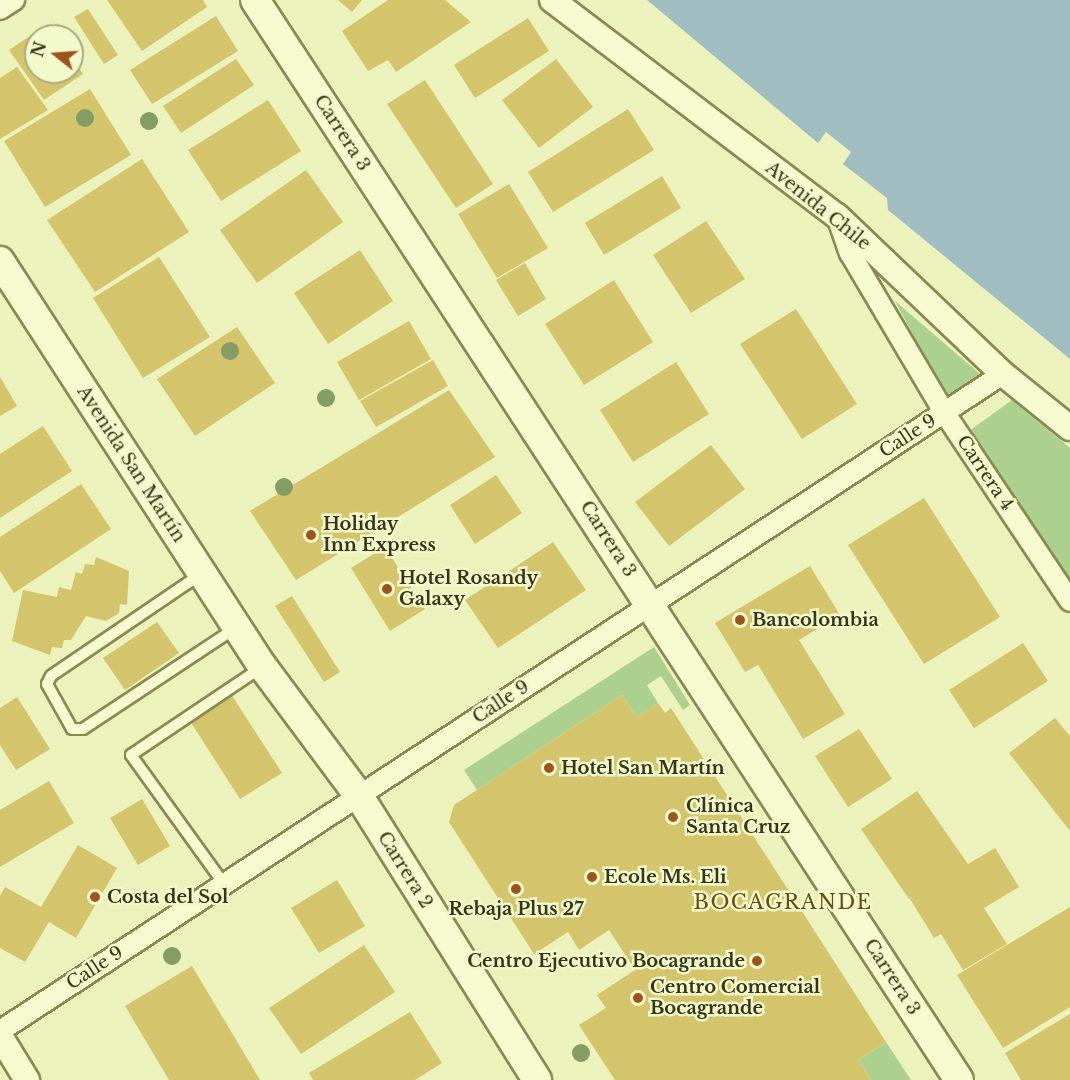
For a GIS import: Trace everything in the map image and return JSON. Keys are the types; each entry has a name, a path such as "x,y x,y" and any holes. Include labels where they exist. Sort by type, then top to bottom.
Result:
{"main road":[{"name":"Carrera 3","path":"255,0 651,604 959,1080"},
{"name":"Avenida San Martín","path":"0,261 263,667"},
{"name":"Carrera 2","path":"263,667 359,796 537,1080"}],"street":[{"path":"0,9 14,0"},
{"name":"Avenida Chile","path":"552,0 837,216 1003,374 1070,428"},
{"name":"Carrera 4","path":"837,216 850,252 944,412 1070,601"},
{"name":"Calle 9","path":"0,1030 1003,374"},
{"path":"0,1036 27,1080"}],"lane":[{"path":"202,574 51,676 47,684 72,729 82,729 237,627"},
{"path":"224,884 131,755 263,667"}],"green space":[{"path":"895,301 987,380 951,406"},
{"path":"1012,400 1070,448 1070,587 969,431"},
{"path":"654,647 690,705 683,710 661,676 647,685 658,703 636,717 622,695 477,790 464,770"},
{"path":"886,1042 911,1080 871,1080 859,1060"}],"water":[{"path":"647,0 1070,0 1070,359 888,210 887,198 843,164 851,152 826,132 818,143"}],"building":[{"path":"107,0 203,0 207,7 142,51"},
{"path":"338,0 362,0 352,12"},
{"path":"388,0 445,0 471,22 396,72 388,60 368,71 342,31"},
{"path":"88,9 118,55 104,64 84,33 84,24 78,24 74,17"},
{"path":"216,16 238,51 152,104 130,70"},
{"path":"528,18 549,51 475,98 454,65"},
{"path":"24,40 24,71 9,50"},
{"path":"236,59 254,85 181,133 163,106"},
{"path":"556,59 593,107 539,148 502,100"},
{"path":"17,67 24,77 24,84 29,84 48,110 0,139 0,78"},
{"path":"425,80 493,184 456,208 387,104"},
{"path":"33,84 68,84 44,100"},
{"path":"90,89 131,155 45,207 4,141"},
{"path":"268,100 301,151 221,201 188,150"},
{"path":"628,109 654,150 553,212 528,172"},
{"path":"142,159 189,232 95,292 47,220"},
{"path":"306,170 343,222 257,283 220,230"},
{"path":"662,176 681,208 604,255 585,223"},
{"path":"509,184 548,248 497,278 458,214"},
{"path":"706,221 745,279 691,313 653,255"},
{"path":"360,250 393,301 328,344 294,293"},
{"path":"159,257 210,337 143,378 93,298"},
{"path":"525,263 546,299 518,316 496,280"},
{"path":"614,280 653,342 584,385 545,324"},
{"path":"796,309 857,404 802,439 740,344"},
{"path":"409,321 431,359 359,400 337,362"},
{"path":"237,327 275,383 195,436 157,379"},
{"path":"433,360 448,386 376,427 360,401"},
{"path":"676,362 709,414 633,462 600,410"},
{"path":"0,377 17,406 0,416"},
{"path":"449,390 495,457 296,580 250,511"},
{"path":"43,426 72,471 0,518 0,454"},
{"path":"711,445 745,489 669,546 635,502"},
{"path":"496,475 522,513 475,544 450,505"},
{"path":"81,484 111,529 14,593 0,571 0,537"},
{"path":"924,498 1000,617 924,664 848,545"},
{"path":"553,542 586,590 498,648 465,600"},
{"name":"Hotel Rosandy Galaxy","path":"385,547 425,609 390,631 351,568"},
{"path":"96,557 129,571 127,605 120,604 119,613 106,621 86,616 71,640 64,640 62,648 52,647 50,655 12,641 23,590 57,597 59,587 71,590 76,572 82,574 85,564 94,565"},
{"path":"810,566 840,615 799,640 845,714 803,739 758,665 745,672 715,623"},
{"path":"292,596 340,672 324,682 275,606"},
{"path":"157,622 179,653 125,690 103,658"},
{"path":"1023,643 1048,681 974,728 949,690"},
{"path":"231,694 282,773 240,799 190,721"},
{"path":"622,695 636,717 658,703 665,713 671,708 886,1042 859,1060 871,1080 615,1080 579,1025 606,1008 597,995 635,970 609,930 579,950 568,932 534,954 449,822 454,805"},
{"path":"17,697 50,749 16,770 0,745 0,708"},
{"path":"1055,718 1070,736 1070,831 1009,753"},
{"path":"859,729 892,779 848,807 815,756"},
{"path":"49,781 74,823 0,867 0,810"},
{"path":"917,791 968,864 995,848 1019,887 984,908 1007,944 963,970 941,934 934,938 910,899 915,895 909,899 861,829"},
{"path":"142,799 170,846 138,865 110,818"},
{"path":"78,845 117,868 76,938 49,922 25,962 0,948 0,896 5,887 41,907"},
{"path":"337,880 365,926 319,953 291,908"},
{"path":"1070,907 1070,1007 1003,1048 957,975"},
{"path":"364,945 395,992 301,1054 269,1008"},
{"path":"192,966 260,1080 169,1080 125,1006"},
{"path":"410,1012 442,1063 415,1080 313,1080 309,1073"},
{"path":"1070,1014 1070,1080 1021,1080 1005,1053"}],"place":[{"name":"Holiday Inn Express","path":"311,535"},
{"name":"Hotel Rosandy Galaxy","path":"387,589"},
{"name":"Bancolombia","path":"740,620"},
{"name":"Hotel San Martín","path":"549,768"},
{"name":"Clínica Santa Cruz","path":"673,817"},
{"name":"Ecole Ms. Eli","path":"592,877"},
{"name":"Rebaja Plus 27","path":"516,889"},
{"name":"Costa del Sol","path":"95,897"},
{"name":"Centro Ejecutivo Bocagrande","path":"757,961"},
{"name":"Centro Comercial Bocagrande","path":"638,998"}],"district":[{"name":"BOCAGRANDE","path":"783,902"}]}
